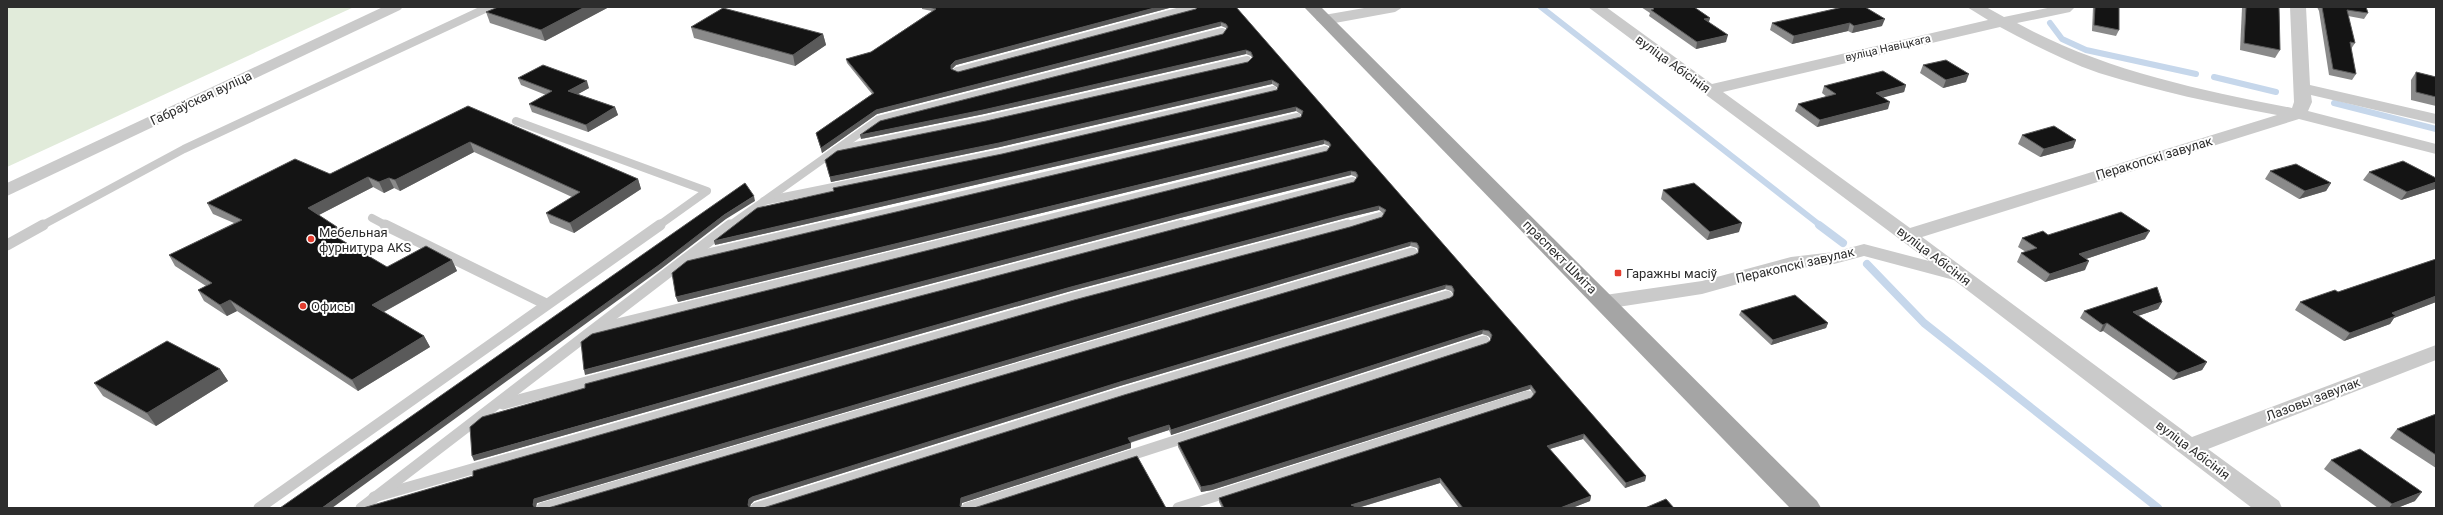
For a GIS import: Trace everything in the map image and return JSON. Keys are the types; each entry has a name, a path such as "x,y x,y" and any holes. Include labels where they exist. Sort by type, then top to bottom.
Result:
{"main road":[{"name":"праспект Шміта","path":"1318,14 1605,302 1807,508"}],"street":[{"name":"Габраўская вуліца","path":"7,190 395,7"},
{"path":"1318,14 1394,7"},
{"name":"вуліца Абісінія","path":"1596,7 1907,235 2270,508"},
{"path":"1975,7 2045,45 2105,69 2215,98 2298,114 2436,149"},
{"name":"вуліца Навіцкага","path":"1710,90 2001,22 2065,9 2067,7"},
{"path":"2298,7 2303,102 2298,114"},
{"path":"2303,88 2436,119"},
{"name":"Перакопскі завулак","path":"1907,235 2298,114"},
{"name":"Перакопскі завулак","path":"1605,302 1702,287 1791,263 1834,258 1864,250 1961,276"},
{"name":"Лазовы завулак","path":"2189,447 2436,352"}],"lane":[{"path":"7,245 50,220 174,154 489,7"},
{"path":"957,71 1195,7"},
{"path":"361,508 498,405 681,260 830,152 878,120 1222,32"},
{"path":"830,152 985,120 1247,60"},
{"path":"760,202 1001,153 1273,90"},
{"path":"681,260 1297,117"},
{"path":"259,508 707,191 516,121"},
{"path":"597,328 1325,150"},
{"path":"498,405 1044,260 1352,181"},
{"path":"374,497 1073,298 1380,216"},
{"path":"372,218 546,304"},
{"path":"542,508 1412,253"},
{"path":"756,508 1122,393 1447,296"},
{"path":"967,508 1484,341"},
{"path":"1178,508 1528,396"}],"green space":[{"path":"7,7 354,7 7,167"}],"building":[{"path":"498,7 585,7 541,30 486,12"},
{"path":"929,7 1158,7 955,61 951,65 951,69 958,72 1196,9 1197,7 1236,7 1646,476 1626,483 1584,434 1547,446 1591,496 1560,508 1463,508 1440,478 1351,505 1359,508 1224,508 1219,498 1531,398 1536,392 1531,385 1212,485 1201,487 1178,443 1487,343 1490,341 1492,335 1489,331 1483,330 1171,430 1169,425 1128,438 1131,443 961,498 960,506 962,508 763,508 1124,395 1450,298 1453,296 1454,290 1452,286 1446,285 1120,382 752,497 749,499 748,505 750,508 548,508 1414,255 1418,253 1419,247 1417,243 1411,242 534,499 533,505 535,508 363,508 473,476 473,471 1074,300 1350,227 1382,217 1386,210 1379,206 1071,287 472,456 470,427 482,417 585,388 585,384 1354,182 1358,176 1356,172 1351,171 1180,214 584,370 581,342 592,334 1327,151 1331,145 1329,142 1324,140 676,297 672,273 687,261 1301,117 1303,111 1296,107 714,241 757,208 834,191 833,188 1002,154 1277,90 1279,84 1272,80 999,143 830,177 825,160 837,151 986,121 1248,62 1253,57 1251,52 1246,50 983,110 860,135 880,121 1223,34 1228,27 1226,24 1221,22 876,110 821,148 816,133 874,93 846,59 871,52 936,9"},
{"path":"1652,7 1694,7 1710,18 1704,19 1728,35 1697,42 1651,10 1654,9"},
{"path":"1843,7 1865,7 1885,19 1854,26 1850,23 1794,36 1772,23"},
{"path":"2095,7 2119,7 2119,30 2094,25"},
{"path":"2246,7 2279,7 2280,50 2244,43"},
{"path":"2322,7 2366,7 2368,13 2347,10 2355,43 2350,42 2356,74 2333,69"},
{"path":"723,8 823,34 793,55 691,27"},
{"path":"1946,60 1969,74 1946,80 1923,65"},
{"path":"543,65 587,81 568,91 615,107 586,125 529,104 552,91 518,78"},
{"path":"1883,71 1906,85 1876,93 1890,102 1820,120 1798,104 1836,94 1824,86"},
{"path":"2416,72 2436,77 2436,97 2416,92"},
{"path":"468,106 638,179 570,223 546,213 580,192 470,142 395,180 389,178 379,182 368,177 308,208 337,227 328,232 387,267 426,246 452,260 372,305 424,336 352,380 230,300 220,305 198,290 212,283 169,255 242,220 207,203 295,159 330,174"},
{"path":"2054,126 2076,140 2044,149 2022,135"},
{"path":"2403,161 2436,178 2436,182 2407,192 2369,172"},
{"path":"2296,164 2331,183 2305,191 2270,171"},
{"path":"745,183 754,196 724,215 659,265 322,508 280,508"},
{"path":"1694,183 1742,223 1710,232 1663,190"},
{"path":"2121,212 2150,231 2079,254 2089,261 2050,274 2021,253 2037,248 2022,238 2043,231 2048,235"},
{"path":"2436,259 2436,296 2392,313 2396,316 2350,333 2300,302 2335,290 2338,292"},
{"path":"2157,287 2162,302 2133,312 2207,362 2178,373 2107,323 2103,325 2084,311"},
{"path":"1795,295 1828,323 1773,340 1741,311"},
{"path":"167,341 220,369 147,413 94,383"},
{"path":"2436,414 2436,455 2397,429"},
{"path":"2360,449 2422,492 2392,504 2331,460"},
{"path":"1137,456 1166,508 974,508"},
{"path":"1666,499 1674,508 1645,508"}],"waterway":[{"path":"1541,7 1821,226"},
{"path":"2050,23 2062,39 2086,50 2196,74"},
{"path":"2214,77 2276,92"},
{"path":"2334,103 2436,129"},
{"path":"1819,225 1843,243"},
{"path":"1867,264 1924,323 2158,508"}],"place":[{"name":"Мебельная фурнитура AKS","path":"311,239"},
{"name":"Гаражны масіў","path":"1618,273"},
{"name":"Офисы","path":"303,306"}]}
